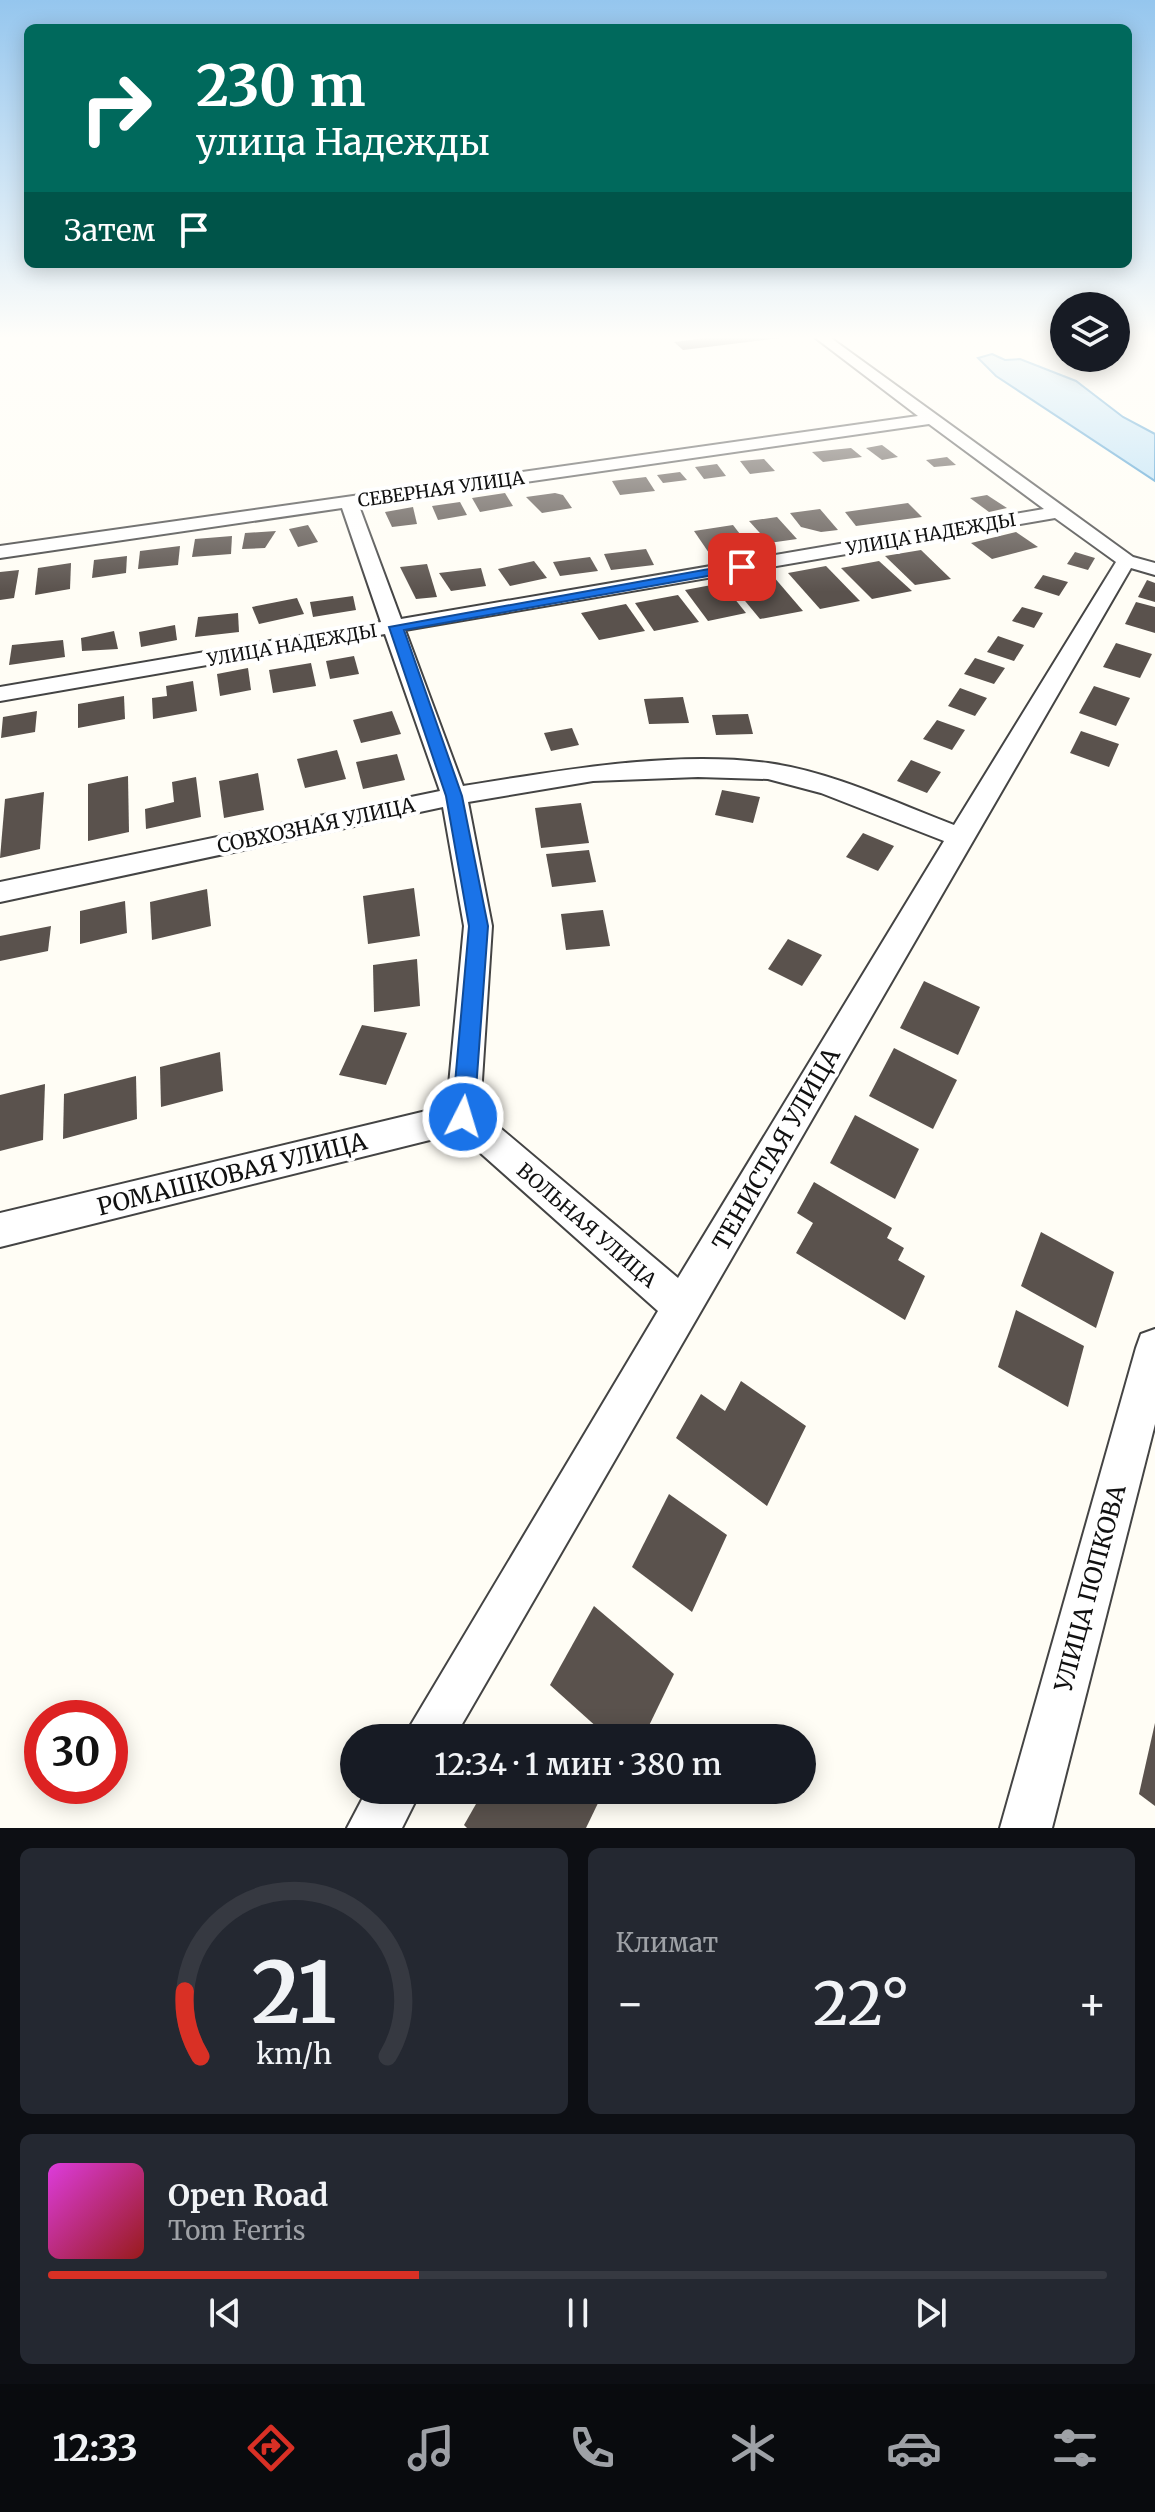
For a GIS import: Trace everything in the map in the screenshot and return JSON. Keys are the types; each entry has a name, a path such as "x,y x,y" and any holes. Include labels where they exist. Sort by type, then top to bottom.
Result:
{"street":[{"name":"СЕВЕРНАЯ УЛИЦА","path":"0,552 914,421"},
{"path":"933,421 1057,512 1140,565"},
{"path":"349,503 396,627 454,796 478,926 463,1117"},
{"name":"УЛИЦА НАДЕЖДЫ","path":"0,694 1057,512"},
{"name":"ТЕНИСТАЯ УЛИЦА","path":"435,1724 684,1308 958,836 1140,565"},
{"name":"СОВХОЗНАЯ УЛИЦА","path":"0,892 454,796 593,773 698,769 768,771 829,787 958,836"},
{"name":"РОМАШКОВАЯ УЛИЦА","path":"0,1230 463,1117"},
{"name":"ВОЛЬНАЯ УЛИЦА","path":"463,1117 684,1308"},
{"name":"УЛИЦА ПОПКОВА","path":"1026,1828 1155,1348"},
{"path":"373,1828 388,1804"}],"water":[{"path":"1065,421 1131,421 1155,434 1155,481"}],"building":[{"path":"882,445 898,457 882,460 866,448"},
{"path":"851,448 862,457 823,462 812,452"},
{"path":"947,457 956,465 934,467 926,460"},
{"path":"764,459 775,471 750,474 740,461"},
{"path":"717,464 726,476 704,479 695,467"},
{"path":"680,472 687,480 663,483 657,475"},
{"path":"646,477 655,491 620,495 612,481"},
{"path":"505,493 513,506 480,512 472,498"},
{"path":"555,493 563,495 572,508 542,513 526,497"},
{"path":"987,495 1007,508 989,512 970,498"},
{"path":"460,502 467,515 438,520 432,506"},
{"path":"908,503 922,517 856,526 845,512"},
{"path":"413,507 417,524 392,527 385,512"},
{"path":"820,509 838,530 821,532 801,527 790,513"},
{"path":"777,517 797,539 769,543 749,521"},
{"path":"308,525 318,542 298,547 289,529"},
{"path":"733,525 750,547 709,553 694,531"},
{"path":"276,531 265,548 242,549 245,533"},
{"path":"1016,532 1038,547 992,559 971,543"},
{"path":"232,536 231,554 192,557 195,539"},
{"path":"180,546 178,565 138,569 140,551"},
{"path":"646,549 654,565 611,570 604,554"},
{"path":"921,550 951,579 915,585 885,556"},
{"path":"1075,552 1095,558 1088,570 1067,564"},
{"path":"127,556 126,573 92,578 94,560"},
{"path":"590,557 598,571 560,576 553,562"},
{"path":"534,561 547,578 510,586 498,569"},
{"path":"879,561 912,591 872,599 841,568"},
{"path":"71,563 70,589 35,595 38,568"},
{"path":"427,564 437,597 416,599 400,567"},
{"path":"826,566 860,601 820,609 788,573"},
{"path":"481,568 486,586 451,591 439,573"},
{"path":"19,570 14,598 0,600 0,572"},
{"path":"1043,575 1068,582 1059,596 1034,588"},
{"path":"773,576 803,611 760,619 731,584"},
{"path":"1147,580 1155,583 1155,602 1138,597"},
{"path":"722,583 746,613 708,621 685,590"},
{"path":"678,595 699,622 654,631 635,603"},
{"path":"353,596 356,610 313,617 310,602"},
{"path":"297,598 304,614 259,624 252,607"},
{"path":"1136,602 1155,607 1155,633 1125,624"},
{"path":"626,604 645,631 599,640 581,613"},
{"path":"1022,607 1043,613 1034,628 1012,621"},
{"path":"238,613 239,632 195,637 198,617"},
{"path":"175,625 177,640 141,647 139,632"},
{"path":"114,631 118,649 82,651 81,638"},
{"path":"998,636 1024,645 1014,661 987,652"},
{"path":"63,640 65,657 9,665 12,645"},
{"path":"1116,643 1152,654 1140,678 1103,667"},
{"path":"354,656 359,674 330,679 326,661"},
{"path":"975,658 1005,668 994,684 964,674"},
{"path":"311,663 316,686 273,693 269,670"},
{"path":"248,668 251,690 220,696 217,674"},
{"path":"193,681 197,711 153,719 152,698 167,696 166,686"},
{"path":"1094,686 1130,698 1116,726 1079,713"},
{"path":"960,688 987,698 975,716 948,706"},
{"path":"124,696 125,719 78,728 78,704"},
{"path":"683,697 689,723 649,724 644,699"},
{"path":"37,711 35,732 1,738 3,717"},
{"path":"392,711 401,734 361,743 353,720"},
{"path":"748,714 753,734 716,735 712,715"},
{"path":"937,720 965,730 952,750 923,739"},
{"path":"572,728 579,745 551,751 544,733"},
{"path":"1081,731 1119,744 1109,767 1070,753"},
{"path":"337,750 346,779 305,788 297,759"},
{"path":"397,754 405,780 363,789 356,762"},
{"path":"911,760 941,772 927,793 897,781"},
{"path":"258,773 264,810 224,818 219,781"},
{"path":"128,776 129,832 88,841 88,784"},
{"path":"196,777 201,817 146,829 145,809 174,802 172,782"},
{"path":"722,790 760,797 753,823 715,815"},
{"path":"44,792 40,849 0,858 5,799"},
{"path":"581,803 589,843 541,848 535,808"},
{"path":"863,833 894,846 878,871 846,857"},
{"path":"589,850 596,882 552,887 546,854"},
{"path":"414,888 420,936 368,944 363,896"},
{"path":"207,889 211,926 152,940 150,902"},
{"path":"125,901 127,933 80,944 80,911"},
{"path":"603,910 610,946 566,950 561,914"},
{"path":"51,926 48,951 0,961 0,936"},
{"path":"788,939 822,955 802,986 768,969"},
{"path":"417,959 420,1006 374,1012 373,965"},
{"path":"924,981 980,1007 958,1055 900,1028"},
{"path":"362,1025 407,1033 386,1085 339,1075"},
{"path":"894,1048 957,1080 933,1129 869,1096"},
{"path":"220,1052 223,1091 161,1107 160,1067"},
{"path":"136,1076 137,1119 63,1139 64,1094"},
{"path":"45,1084 43,1140 0,1151 0,1095"},
{"path":"855,1115 919,1149 895,1199 830,1163"},
{"path":"814,1182 892,1228 887,1238 904,1248 898,1260 925,1276 905,1320 796,1253 813,1223 797,1213"},
{"path":"1041,1232 1114,1272 1096,1328 1021,1286"},
{"path":"1016,1310 1084,1346 1068,1407 998,1367"},
{"path":"741,1381 806,1426 767,1506 676,1438 701,1394 725,1411"},
{"path":"669,1494 727,1535 692,1612 632,1567"},
{"path":"594,1606 674,1674 650,1724 593,1724 550,1685"},
{"path":"1155,1723 1155,1806 1139,1794"},
{"path":"476,1804 598,1804 586,1828 467,1828 464,1825"}],"route":[{"path":"463,1117 478,926 454,796 396,627 742,567"}]}
